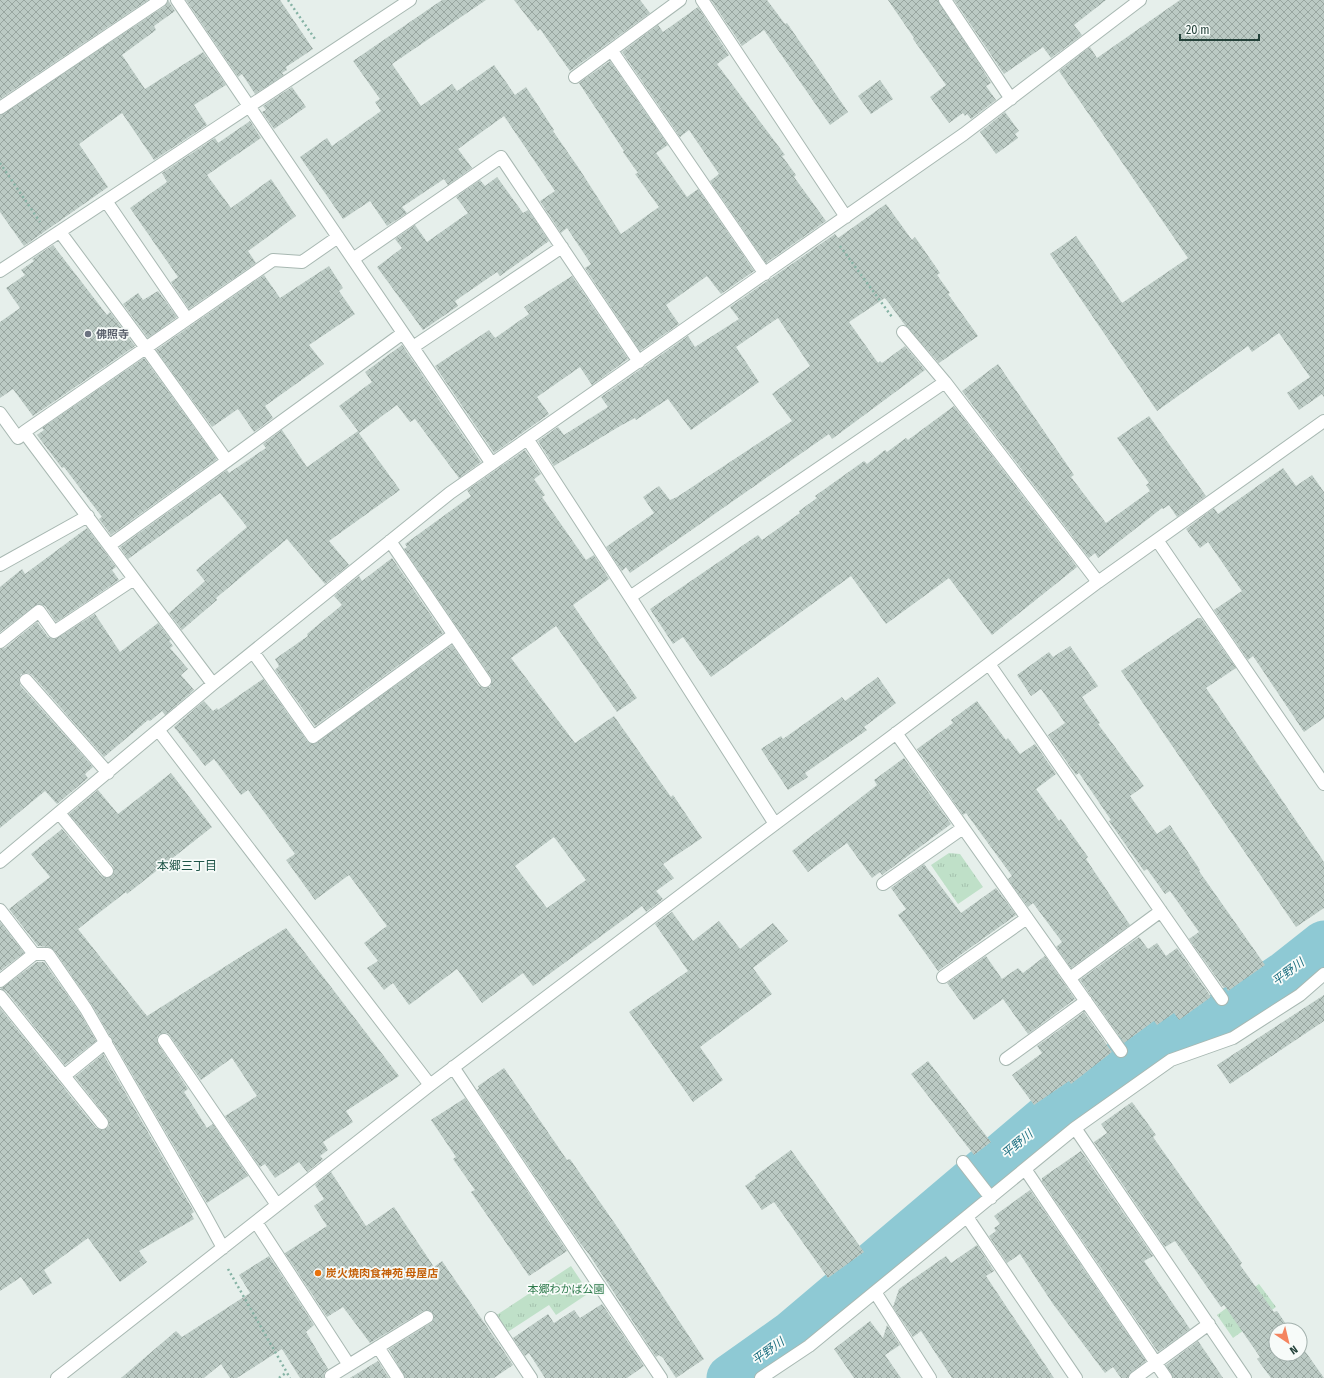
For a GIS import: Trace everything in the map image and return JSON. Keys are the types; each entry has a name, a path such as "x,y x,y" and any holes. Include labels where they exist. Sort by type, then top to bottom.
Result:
{"street":[{"path":"0,108 161,0"},
{"path":"177,0 492,464"},
{"path":"0,271 410,0"},
{"path":"575,77 680,0"},
{"path":"702,0 846,217"},
{"path":"945,0 1011,99"},
{"path":"0,862 253,652 450,493 828,230 1011,99 1140,0"},
{"path":"612,51 765,274"},
{"path":"353,259 501,157 639,362"},
{"path":"106,201 187,319"},
{"path":"55,235 146,348 227,461"},
{"path":"0,413 18,438 24,432 273,260 302,262 338,237"},
{"path":"413,347 562,247"},
{"path":"903,332 945,382 1098,582"},
{"path":"110,545 403,333"},
{"path":"630,596 945,382"},
{"path":"57,1378 453,1067 1098,582 1324,421"},
{"path":"24,432 214,684"},
{"path":"528,440 630,596 775,824"},
{"path":"0,564 88,516"},
{"path":"1157,540 1324,784"},
{"path":"390,542 485,681"},
{"path":"0,642 39,611 54,632 134,579"},
{"path":"253,652 313,737 453,635"},
{"path":"989,664 1222,999"},
{"path":"26,680 108,773"},
{"path":"159,731 430,1085"},
{"path":"896,733 1121,1051"},
{"path":"59,814 107,871"},
{"path":"883,884 963,828"},
{"path":"0,910 34,954"},
{"path":"1070,978 1161,911"},
{"path":"943,977 1027,918"},
{"path":"0,981 34,954 48,954 86,1008 106,1042 205,1215 220,1250"},
{"path":"761,1378 810,1346 1076,1128 1171,1060 1233,1038 1300,995 1324,974"},
{"path":"0,996 102,1123"},
{"path":"1006,1059 1086,1001"},
{"path":"164,1040 277,1205"},
{"path":"64,1076 106,1042"},
{"path":"453,1067 661,1378"},
{"path":"1076,1128 1245,1378"},
{"path":"963,1162 991,1198"},
{"path":"1025,1169 1166,1378"},
{"path":"967,1217 1076,1378"},
{"path":"256,1222 349,1365"},
{"path":"875,1292 930,1378"},
{"path":"331,1376 427,1317"},
{"path":"491,1318 530,1378"},
{"path":"1135,1378 1209,1324"},
{"path":"378,1347 398,1378"}],"path":[{"path":"288,0 326,56"},
{"path":"0,163 55,235"},
{"path":"828,230 903,332"},
{"path":"220,1250 290,1378"},
{"path":"279,1378 287,1372"}],"green space":[{"path":"949,853 960,854 983,887 958,904 931,865"},
{"name":"本郷わかば公園","path":"571,1266 589,1293 556,1315 549,1305 506,1333 495,1316"},
{"path":"1259,1284 1276,1307 1233,1338 1217,1315"}],"building":[{"path":"0,0 148,0 0,99"},
{"path":"168,0 175,11 154,26 156,30 122,55 145,89 203,52 226,85 194,105 207,125 154,160 122,113 79,144 108,187 24,246 0,212 0,115 165,6"},
{"path":"186,0 280,0 313,49 286,67 287,70 282,73 284,75 255,94 242,74 238,77"},
{"path":"442,0 486,0 392,64 421,106 452,84 457,91 494,65 515,95 526,87 554,130 553,131 621,234 659,207 635,174 638,173 579,83 610,61 668,145 656,153 687,197 698,189 754,271 721,294 707,276 666,305 679,324 640,351 585,268 591,264 567,228 561,233 540,201 555,191 504,116 458,149 472,168 448,185 444,179 402,207 407,213 387,226 370,201 343,219 300,157 327,138 332,146 381,111 375,102 380,99 353,61"},
{"path":"514,0 640,0 650,13 570,71 540,29 538,31"},
{"path":"711,0 767,0 785,24 787,23 848,112 830,125 764,30 742,46"},
{"path":"888,0 938,0 991,83 986,86 996,100 971,119 967,114 965,116 963,113 949,123 930,97 946,85 913,39 914,38"},
{"path":"954,0 1106,0 1074,25 1082,35 1051,58 1043,47 1004,74"},
{"path":"1180,0 1324,0 1324,397 1322,394 1299,410 1287,393 1310,377 1279,333 1252,352 1248,346 1157,411 1050,254 1076,236 1122,303 1188,258 1059,71 1090,47 1097,58"},
{"path":"698,7 729,55 717,64 785,155 782,156 796,175 794,177 826,221 766,263 710,181 719,174 689,130 680,137 622,52 658,25 663,32"},
{"path":"880,80 893,99 871,114 858,96"},
{"path":"292,87 306,107 274,129 262,112 266,110 263,106"},
{"path":"1005,112 1019,131 1015,134 1018,138 996,154 980,132"},
{"path":"250,121 261,138 207,175 231,208 271,179 296,216 248,251 256,263 189,309 171,282 178,277 130,208 167,182 162,173 215,138 218,143"},
{"path":"497,177 523,213 528,210 549,241 500,276 497,272 455,301 458,306 423,330 377,267 402,248 395,239 415,225 427,242 468,213 456,197 480,180 485,186"},
{"path":"886,204 912,240 915,237 940,273 937,275 950,293 948,294 978,336 939,363 905,325 885,298 849,322 878,363 880,361 882,363 905,346 925,370 832,439 829,434 630,573 626,567 622,571 606,547 654,513 643,497 659,486 670,500 677,497 792,421 772,394 810,366 778,318 736,347 759,382 691,430 668,399 636,420 635,418 620,426 554,466 538,441 558,427 564,435 608,407 601,397 688,336 695,347 739,319 730,307 835,234 838,238"},
{"path":"53,245 107,315 110,312 135,346 33,416 13,389 0,398 0,322 20,308 6,288 25,275 21,270 34,261 32,259"},
{"path":"329,266 343,288 339,291 355,314 309,345 324,364 265,406 273,418 254,432 238,409 212,427 156,350 264,275 280,298"},
{"path":"572,276 628,359 592,385 580,367 537,397 549,414 494,453 435,366 489,330 495,338 529,314 524,307"},
{"path":"158,291 177,317 148,338 123,304 138,293 143,300"},
{"path":"402,345 481,462 459,478 415,419 410,422 397,405 359,433 358,432 400,490 329,541 349,565 325,584 287,539 216,598 217,600 182,630 169,613 205,581 196,570 247,527 220,493 128,559 120,547 227,470 229,473 266,448 263,444 282,430 307,467 358,431 339,406 372,382 365,372"},
{"path":"144,358 217,459 111,535 99,519 102,517 64,467 62,468 37,435 44,430 42,428"},
{"path":"998,364 1074,475 1071,477 1106,523 1150,491 1146,485 1149,483 1117,438 1149,416 1206,496 1177,517 1169,505 1163,509 1162,508 1098,558 1095,553 1089,558 962,391"},
{"path":"954,406 1077,567 992,635 949,578 886,624 851,576 711,677 683,637 673,644 650,609 758,535 762,540 800,513 799,511 817,498 815,496 864,461 867,464 885,450 887,452 906,438 908,440"},
{"path":"525,450 541,474 534,479 545,495 542,497 586,560 594,555 609,579 573,605 637,698 617,712 556,626 511,658 575,743 614,716 671,797 673,795 702,838 663,864 674,878 656,891 663,899 646,912 642,906 533,986 523,973 482,1003 457,969 409,1005 393,983 384,990 367,968 378,961 364,943 387,926 349,875 315,900 286,860 295,854 248,790 241,795 214,759 205,766 174,727 204,701 213,711 217,708 218,710 263,679 307,741 314,744 452,645 479,686 485,688 490,687 492,681 491,677 404,549 407,547 405,544 471,496 467,490","holes":["554,837 586,880 547,908 515,866"]},
{"path":"1283,468 1296,486 1312,475 1324,492 1324,718 1304,732 1253,656 1248,660 1214,610 1242,591 1208,542 1200,548 1186,529 1214,508 1218,514"},
{"path":"87,528 116,567 112,570 119,580 56,622 45,606 38,604 0,632 0,587 22,569 25,574"},
{"path":"392,558 443,633 315,726 275,670 279,666 275,659 308,636 307,634 342,605 334,596 359,576 362,581"},
{"path":"95,614 120,652 158,623 171,640 169,641 173,646 170,648 188,669 181,675 194,690 165,715 162,711 150,721 148,720 104,757 32,675 28,673 21,674 19,678 20,685 93,767 85,774 88,778 57,804 45,791 0,828 0,649 5,648 37,622 48,637 55,639"},
{"path":"1198,618 1201,618 1236,668 1206,688 1324,862 1324,908 1296,927 1121,671"},
{"path":"1070,646 1098,686 1082,697 1100,723 1098,724 1144,786 1130,796 1157,834 1170,825 1200,870 1199,871 1265,965 1228,991 1226,987 1224,988 1189,939 1199,932 1170,891 1165,894 1147,869 1144,871 1109,821 1111,820 1079,773 1076,775 1048,735 1065,723 1041,689 1031,696 1017,675 1049,652 1053,657"},
{"path":"878,677 896,703 864,727 867,730 805,773 808,777 788,790 761,749 781,736 783,739 842,697 845,701"},
{"path":"977,701 1006,740 1008,738 1020,754 1035,744 1056,774 1036,789 1059,821 1061,819 1088,857 1086,859 1130,925 1071,968 1056,947 1062,942 1033,903 1028,907 1008,879 1012,876 966,813 963,815 917,749 953,723 951,720"},
{"path":"904,758 951,824 882,875 880,872 872,878 847,843 808,872 792,851 877,785 874,780"},
{"path":"171,773 212,827 127,894 126,892 78,929 147,1016 286,928 399,1076 346,1111 353,1122 323,1142 328,1150 320,1156 323,1159 307,1172 299,1162 275,1178 265,1164 260,1167 225,1116 257,1096 232,1058 201,1080 170,1036 167,1033 160,1034 157,1037 158,1044 188,1089 184,1092 207,1128 213,1124 248,1176 207,1203 92,1005 54,950 48,947 38,946 9,909 50,877 31,854 62,829 101,876 108,878 112,876 114,870 113,866 69,814 98,790 118,814"},
{"path":"924,864 961,913 996,888 1016,915 938,971 898,915 906,909 891,888"},
{"path":"672,912 693,941 719,921 740,949 773,923 788,941 753,968 772,994 700,1047 723,1080 693,1102 629,1012 688,971 655,924"},
{"path":"0,922 24,953 0,971"},
{"path":"1139,937 1148,949 1157,943 1166,956 1177,948 1211,997 1179,1020 1174,1013 1157,1025 1154,1021 1124,1043 1080,980"},
{"path":"986,956 1002,979 1018,968 1023,973 1045,956 1075,999 1028,1034 1003,999 974,1020 947,983"},
{"path":"37,962 44,962 80,1013 96,1041 65,1065 6,991 0,989"},
{"path":"1324,995 1324,1021 1230,1084 1217,1065"},
{"path":"0,1008 96,1128 103,1130 109,1126 108,1119 75,1077 103,1054 194,1212 191,1214 194,1219 139,1251 147,1262 120,1282 88,1238 44,1270 52,1283 33,1295 21,1277 0,1291"},
{"path":"1084,1012 1112,1052 1071,1084 1069,1081 1034,1105 1012,1075 1042,1053 1037,1046"},
{"path":"928,1061 991,1142 974,1155 911,1074"},
{"path":"504,1068 567,1160 570,1159 620,1231 704,1359 676,1378 663,1358 659,1355 656,1357 588,1253 477,1090 479,1088 478,1086"},
{"path":"465,1098 567,1251 529,1276 471,1192 475,1190 453,1159 456,1157 431,1120"},
{"path":"1132,1102 1156,1135 1153,1137 1242,1263 1240,1265 1274,1312 1277,1311 1285,1322 1268,1322 1268,1362 1308,1362 1308,1355 1324,1378 1271,1378 1257,1359 1260,1357 1224,1305 1221,1307 1175,1241 1165,1247 1094,1142 1107,1133 1101,1124"},
{"path":"791,1150 864,1252 828,1278 774,1202 762,1210 745,1186 756,1178 755,1176"},
{"path":"1081,1151 1153,1256 1144,1261 1190,1329 1158,1352 1042,1181 1042,1178"},
{"path":"331,1172 366,1226 394,1207 434,1267 442,1261 513,1365 494,1378 405,1378 389,1349 431,1323 434,1316 431,1311 423,1311 370,1343 343,1307 327,1317 285,1253 327,1226 314,1206 324,1199 315,1185"},
{"path":"1030,1190 1146,1361 1131,1372 1128,1378 1121,1378 1113,1367 1105,1373 1053,1304 1020,1254 1007,1263 989,1236 996,1231 994,1228 1000,1224 994,1216"},
{"path":"977,1245 994,1271 986,1276 1054,1378 952,1378 921,1331 913,1337 893,1307 899,1289 946,1256 951,1263"},
{"path":"269,1256 314,1325 306,1332 328,1369 324,1373 324,1378 300,1378 282,1349 237,1378 230,1378 221,1364 204,1378 121,1378 176,1331 182,1337 250,1293 239,1275"},
{"path":"602,1304 644,1366 627,1378 545,1378 529,1353 525,1356 513,1338 548,1314 554,1323 574,1310 580,1318"},
{"path":"870,1321 883,1338 887,1325 900,1345 885,1355 901,1378 854,1378 834,1349"},
{"path":"1198,1341 1223,1378 1173,1378 1166,1365"},
{"path":"378,1361 389,1378 350,1378"}],"waterway":[{"name":"平野川","path":"730,1378 792,1334 1055,1111 1153,1040 1227,1014 1286,974 1324,944"}],"place":[{"name":"佛照寺","path":"88,334"},
{"name":"炭火焼肉食神苑 母屋店","path":"318,1273"}],"district":[{"name":"本郷三丁目","path":"187,866"}]}
